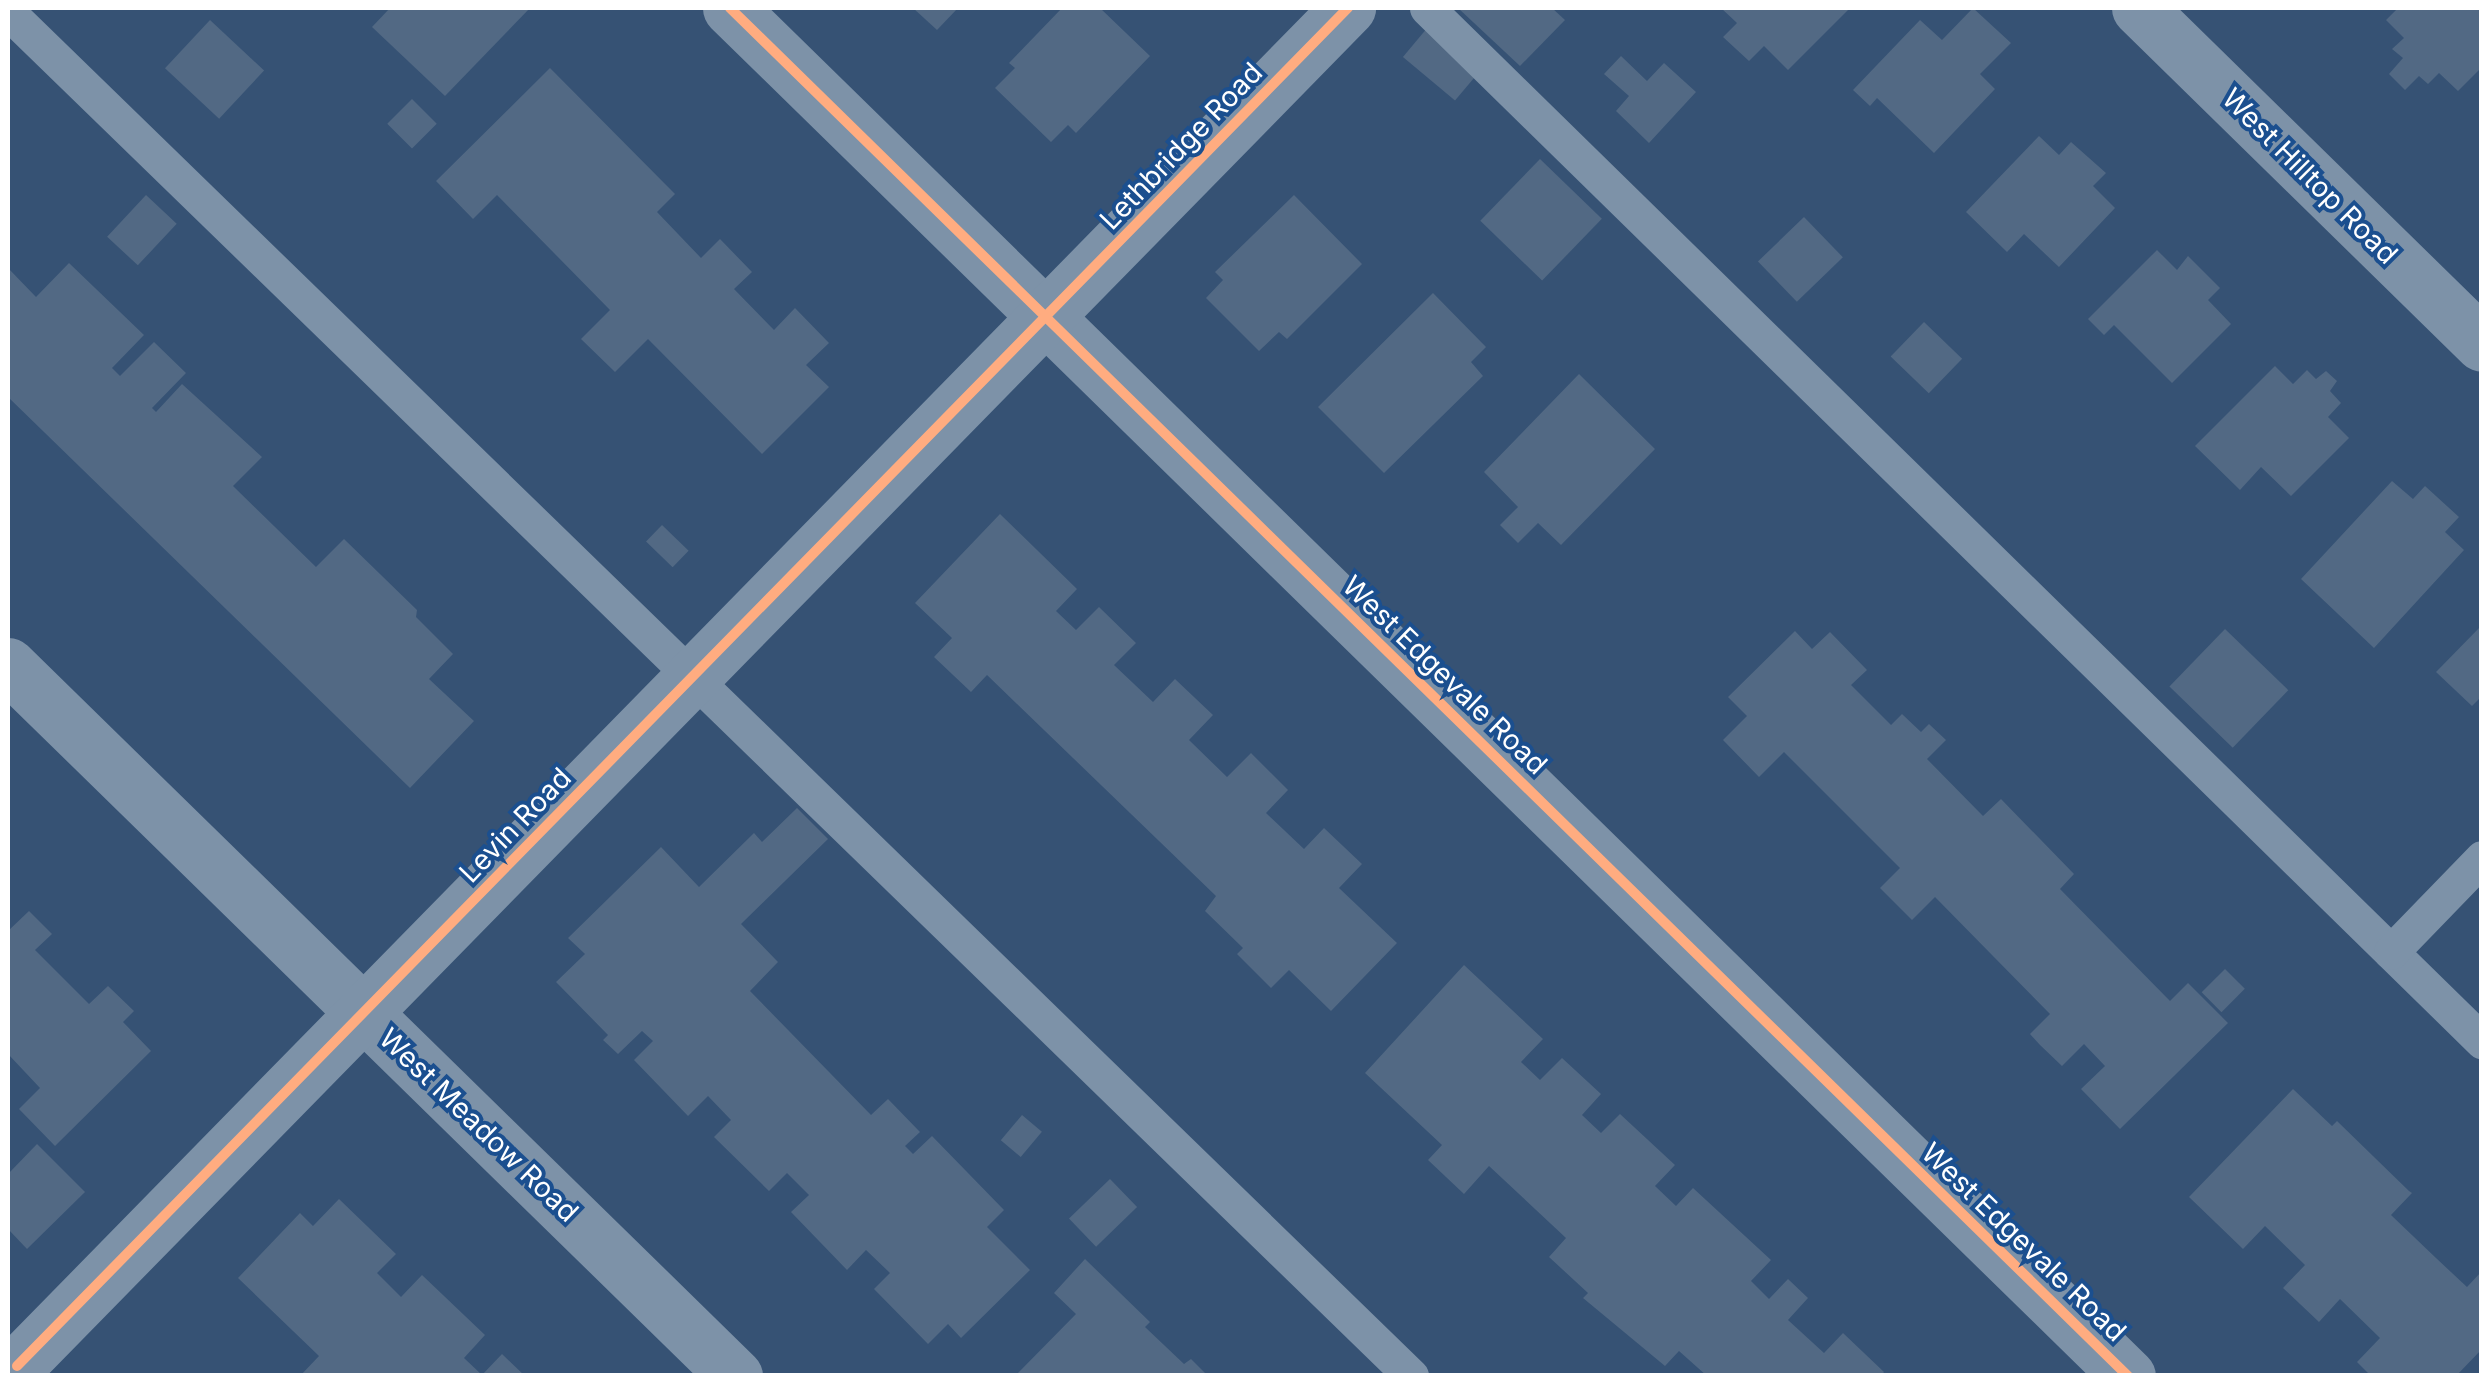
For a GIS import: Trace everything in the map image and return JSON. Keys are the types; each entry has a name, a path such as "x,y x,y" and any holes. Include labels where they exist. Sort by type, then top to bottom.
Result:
{"street":[{"name":"West Edgevale Road","path":"730,8 2128,1376"},
{"name":"Lethbridge Road","path":"1046,316 1348,8"},
{"name":"West Hilltop Road","path":"2139,8 2482,344"},
{"name":"Levin Road","path":"18,1366 1046,316"},
{"name":"West Meadow Road","path":"8,665 735,1376"}],"lane":[{"path":"1427,8 2482,1041"},
{"path":"8,12 1411,1376"},
{"path":"2391,952 2482,858"}],"building":[{"path":"390,8 530,8 445,96 372,27"},
{"path":"913,8 958,8 937,30"},
{"path":"1062,8 1100,8 1150,56 1076,133 1068,125 1051,142 995,88 1015,68 1009,63"},
{"path":"1458,8 1552,8 1565,20 1520,66"},
{"path":"1721,8 1850,8 1788,70 1764,46 1749,61 1723,37 1737,23"},
{"path":"1973,8 2011,43 1980,74 1995,89 1934,153 1877,98 1870,106 1853,90 1920,20 1942,40"},
{"path":"2398,8 2482,8 2482,67 2458,91 2439,73 2428,84 2419,76 2405,90 2389,74 2403,58 2392,49 2404,38 2386,20"},
{"path":"210,20 264,70 219,119 165,68"},
{"path":"1428,27 1480,71 1455,101 1403,57"},
{"path":"1621,56 1647,81 1664,63 1696,92 1649,143 1616,111 1629,96 1604,74"},
{"path":"550,68 675,194 657,212 701,258 720,239 752,272 734,289 774,330 795,308 829,343 806,365 829,387 762,454 648,339 615,372 581,339 610,310 497,195 473,219 436,181"},
{"path":"412,99 437,124 412,148 387,124"},
{"path":"2039,136 2059,155 2071,142 2106,173 2093,186 2115,208 2059,267 2024,234 2007,252 1966,212"},
{"path":"1540,159 1602,219 1542,281 1480,221"},
{"path":"146,195 177,224 138,265 107,237"},
{"path":"1294,195 1362,264 1287,339 1279,332 1259,351 1206,298 1223,280 1215,272"},
{"path":"1804,217 1843,257 1797,302 1758,261"},
{"path":"2157,250 2177,270 2188,256 2220,288 2208,300 2231,324 2172,383 2114,325 2104,335 2088,319"},
{"path":"69,263 144,335 112,368 120,376 154,342 186,373 152,408 156,412 182,384 262,457 233,486 316,567 344,539 417,610 416,617 453,654 429,679 474,721 410,788 8,397 8,268 36,297"},
{"path":"1433,293 1486,347 1471,362 1483,376 1384,473 1318,407"},
{"path":"1924,322 1962,359 1929,393 1891,357"},
{"path":"2275,366 2293,384 2307,370 2316,379 2326,371 2337,381 2330,391 2341,403 2328,417 2349,438 2291,496 2261,467 2240,490 2195,446"},
{"path":"1579,374 1655,449 1561,545 1538,523 1518,543 1500,525 1518,507 1484,472"},
{"path":"2392,481 2413,499 2425,486 2459,517 2445,532 2464,550 2374,648 2301,579"},
{"path":"1000,514 1077,589 1056,611 1076,630 1099,607 1136,643 1114,665 1153,702 1175,679 1213,715 1189,740 1227,777 1251,753 1288,790 1266,813 1304,849 1324,828 1362,864 1339,888 1397,943 1331,1011 1289,970 1271,988 1237,954 1243,948 1205,911 1216,896 987,675 971,692 934,657 952,638 915,603"},
{"path":"662,525 689,551 673,567 646,542"},
{"path":"2482,625 2482,696 2472,706 2436,672"},
{"path":"2225,629 2288,690 2233,748 2169,687"},
{"path":"1795,631 1812,649 1830,632 1867,670 1851,685 1891,725 1902,714 1921,732 1929,724 1946,740 1927,759 1983,816 2001,799 2074,874 2060,889 2170,1001 2188,983 2228,1023 2120,1129 2081,1089 2105,1066 2084,1044 2062,1066 2040,1045 2030,1034 2050,1014 1935,897 1912,920 1880,888 1900,868 1784,752 1759,777 1723,740 1747,716 1728,697"},
{"path":"797,808 828,839 741,924 778,962 750,991 871,1115 888,1099 920,1132 905,1146 913,1154 932,1136 1004,1210 987,1227 1030,1270 961,1338 948,1324 928,1344 874,1289 890,1273 866,1250 847,1270 791,1212 809,1195 787,1173 769,1191 714,1137 731,1120 708,1096 688,1116 634,1060 653,1041 642,1031 618,1054 603,1040 608,1035 556,982 585,954 568,938 661,847 699,887 754,833 762,842"},
{"path":"29,911 52,934 35,950 89,1004 108,986 134,1011 123,1022 151,1051 55,1146 19,1109 40,1088 8,1054 8,931"},
{"path":"1464,965 1543,1039 1521,1062 1540,1080 1562,1058 1601,1094 1582,1115 1601,1133 1620,1114 1675,1165 1655,1186 1676,1206 1693,1188 1771,1260 1751,1281 1769,1299 1788,1279 1808,1298 1788,1320 1824,1353 1843,1333 1884,1372 1881,1376 1707,1376 1679,1351 1665,1366 1583,1298 1588,1293 1549,1257 1566,1238 1489,1166 1464,1194 1428,1160 1442,1145 1365,1073"},
{"path":"2225,969 2245,989 2221,1012 2202,992"},
{"path":"2293,1089 2332,1126 2337,1121 2412,1193 2391,1215 2467,1287 2482,1271 2482,1349 2456,1376 2371,1376 2357,1362 2380,1338 2340,1299 2319,1322 2283,1288 2305,1265 2265,1226 2243,1249 2189,1197"},
{"path":"1022,1115 1042,1132 1021,1157 1001,1140"},
{"path":"37,1144 85,1192 27,1249 8,1229 8,1174"},
{"path":"1110,1179 1137,1207 1096,1247 1069,1219"},
{"path":"339,1199 396,1254 377,1273 401,1297 422,1275 485,1335 464,1358 482,1375 502,1354 525,1376 300,1376 319,1356 238,1278 300,1213 313,1226"},
{"path":"1085,1259 1150,1322 1145,1327 1184,1364 1191,1359 1208,1376 1015,1376 1076,1314 1054,1293"}],"cycle path":[{"path":"730,8 2128,1376"},
{"path":"17,1366 1348,8"}]}
